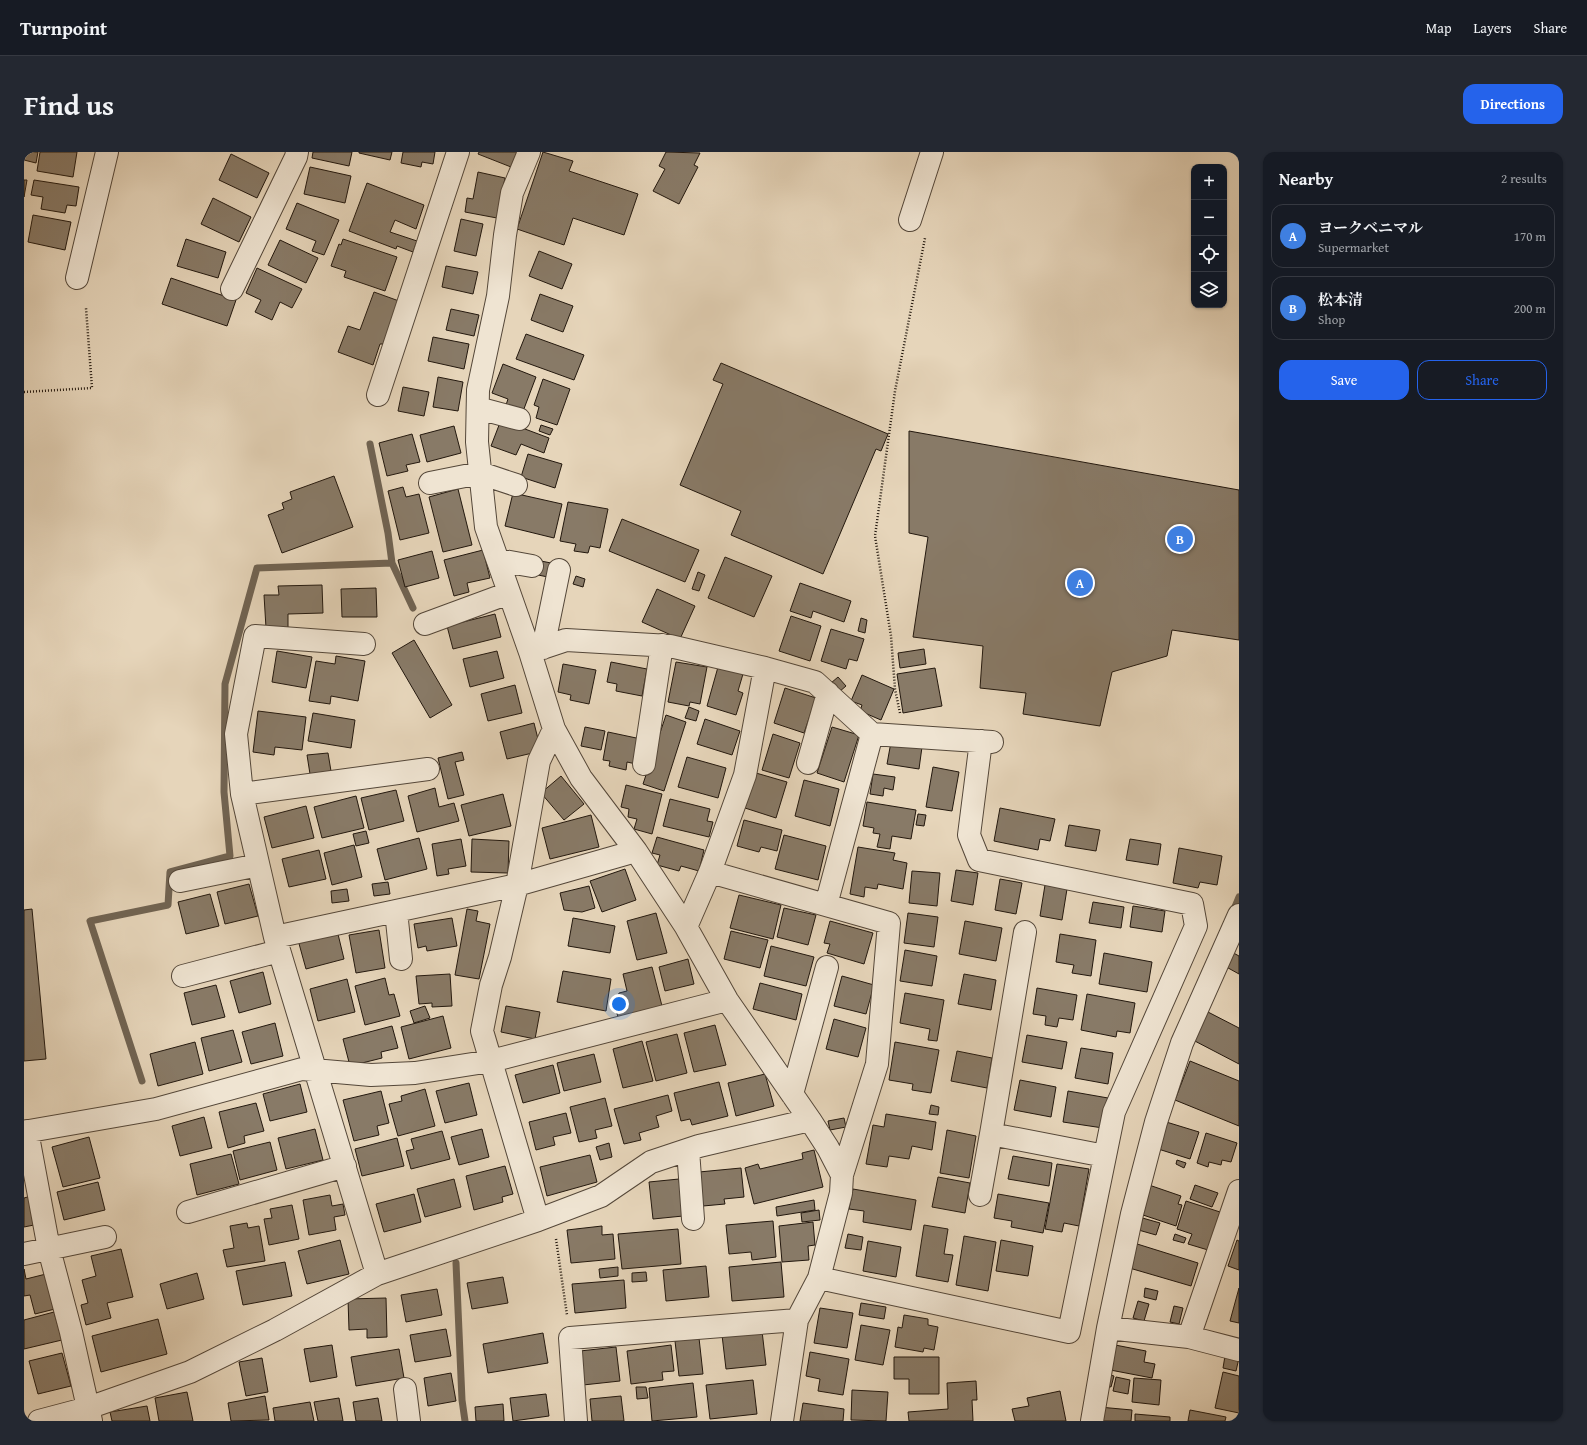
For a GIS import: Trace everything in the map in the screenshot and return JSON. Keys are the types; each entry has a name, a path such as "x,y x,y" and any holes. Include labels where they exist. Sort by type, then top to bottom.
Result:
{"street":[{"path":"77,278 107,152"},
{"path":"232,289 296,157 297,152"},
{"path":"378,395 458,152"},
{"path":"529,152 512,193 505,235 498,296 478,390 477,442 486,527 509,593 536,650 554,729 581,778 636,851 686,927 727,1000 810,1120 828,1148 842,1175"},
{"path":"910,220 932,152"},
{"path":"478,408 519,419"},
{"path":"430,483 480,473 516,485"},
{"path":"498,560 532,566"},
{"path":"536,650 559,570"},
{"path":"425,624 509,593"},
{"path":"364,644 255,636 236,734 242,794 277,944 377,1274"},
{"path":"536,650 566,640 662,645 766,668 815,682 872,734 904,735 986,742 969,835 979,860 1192,904 1196,926 1114,1112 1070,1332 819,1278"},
{"path":"644,764 662,645"},
{"path":"686,927 710,872 745,776 766,668"},
{"path":"808,763 828,693"},
{"path":"545,1217 491,1062 482,1031 491,985 500,957 517,885 539,761 554,729"},
{"path":"826,905 872,734"},
{"path":"242,794 428,769"},
{"path":"183,976 277,944 396,911 517,885 636,851"},
{"path":"180,881 258,864"},
{"path":"710,872 889,923 877,1064 842,1175 841,1192 819,1278 797,1320 782,1421"},
{"path":"396,911 401,960"},
{"path":"1092,1421 1108,1328 1132,1214 1156,1122 1182,1043 1239,915"},
{"path":"980,1195 1025,932"},
{"path":"792,1094 827,966"},
{"path":"89,1415 71,1332 48,1249 25,1132 156,1109 302,1069 371,1075 408,1073 491,1062 727,1000"},
{"path":"39,1421 89,1415 190,1372 275,1330 377,1274 545,1217 601,1196 651,1162 688,1150 810,1120"},
{"path":"991,1134 1105,1156"},
{"path":"688,1150 693,1219"},
{"path":"188,1212 345,1166"},
{"path":"1189,1337 1237,1205"},
{"path":"24,1254 105,1237"},
{"path":"576,1421 570,1338 797,1320"},
{"path":"1108,1328 1189,1337 1239,1350"},
{"path":"405,1389 409,1421"}],"path":[{"path":"904,735 895,689 891,636 874,536 895,391 925,237"},
{"path":"24,392 92,388 86,308"},
{"path":"545,1217 570,1338"}],"building":[{"path":"24,152 38,152 36,163 24,160"},
{"path":"40,152 77,152 73,177 37,171"},
{"path":"313,152 352,152 349,166 312,158"},
{"path":"359,152 392,152 390,160"},
{"path":"403,152 435,152 433,164 422,162 421,167 401,163"},
{"path":"479,152 517,152 511,167 478,154"},
{"path":"543,152 573,161 569,171 638,194 624,235 573,218 564,245 517,229"},
{"path":"666,152 700,153 694,165 698,167 679,204 653,191 665,169 659,166"},
{"path":"231,154 269,173 257,198 219,180"},
{"path":"310,167 351,176 345,203 304,194"},
{"path":"478,172 505,178 497,218 465,212 467,198 473,199"},
{"path":"24,180 27,180 24,197"},
{"path":"34,180 79,187 76,206 67,205 65,213 41,209 43,197 31,195"},
{"path":"367,183 424,205 416,229 395,220 390,232 417,241 413,252 397,246 396,249 349,231"},
{"path":"213,198 251,217 239,242 201,224"},
{"path":"297,203 339,220 324,255 312,251 316,241 286,229"},
{"path":"33,215 71,222 65,250 28,242"},
{"path":"461,219 483,224 476,256 454,251"},
{"path":"186,239 226,252 218,278 177,266"},
{"path":"343,239 397,257 385,291 344,277 346,271 331,266 339,244 341,245"},
{"path":"280,240 318,258 306,283 268,265"},
{"path":"539,251 572,264 562,289 529,276"},
{"path":"446,266 478,272 473,294 442,287"},
{"path":"257,268 302,289 292,308 280,302 272,320 255,312 261,300 246,293"},
{"path":"171,278 236,300 227,326 162,304"},
{"path":"374,292 399,301 383,344 380,344 373,365 338,352 348,326 360,330"},
{"path":"540,294 573,306 563,332 531,320"},
{"path":"451,309 479,315 474,336 446,330"},
{"path":"526,334 584,355 574,380 516,359"},
{"path":"433,337 469,344 464,369 428,361"},
{"path":"721,363 888,434 881,451 876,449 823,574 731,535 741,511 680,485 723,384 713,380"},
{"path":"503,364 536,377 522,414 505,408 508,399 492,393"},
{"path":"438,377 463,382 458,411 433,407"},
{"path":"543,379 570,389 557,425 536,418 539,407 534,405"},
{"path":"403,387 429,392 424,416 398,411"},
{"path":"501,420 549,438 544,453 521,444 516,455 491,446"},
{"path":"541,425 553,429 550,435 539,431"},
{"path":"454,426 461,453 427,462 420,435"},
{"path":"909,431 1239,490 1239,640 1172,630 1167,656 1112,672 1100,726 1023,714 1026,693 980,688 983,646 913,637 928,537 909,533"},
{"path":"412,434 420,462 406,465 408,471 387,476 379,443"},
{"path":"528,454 562,464 555,488 521,477"},
{"path":"334,476 353,527 282,553 268,515 284,509 282,503 292,499 290,492"},
{"path":"403,487 406,497 419,494 429,533 400,540 388,491"},
{"path":"458,489 472,545 443,552 429,497"},
{"path":"513,493 562,504 554,538 505,526"},
{"path":"568,502 608,509 600,548 590,546 588,553 574,551 576,544 560,541"},
{"path":"622,519 699,550 685,582 609,551"},
{"path":"483,550 490,578 467,583 469,592 454,596 444,560"},
{"path":"432,551 439,578 405,587 398,560"},
{"path":"725,557 772,576 754,617 708,598"},
{"path":"541,561 551,563 548,577 538,575"},
{"path":"698,572 705,575 699,591 692,589"},
{"path":"576,576 585,579 583,587 573,584"},
{"path":"800,583 851,601 844,622 813,611 811,618 790,611"},
{"path":"322,585 323,613 288,614 288,628 266,628 264,595 279,595 278,586"},
{"path":"376,588 377,617 342,617 341,589"},
{"path":"657,589 695,606 680,639 642,622"},
{"path":"495,614 501,637 453,649 447,626"},
{"path":"791,616 821,626 810,661 779,651"},
{"path":"861,618 867,620 865,633 858,631"},
{"path":"831,629 864,639 857,661 849,659 846,669 821,661"},
{"path":"414,640 452,705 430,718 392,653"},
{"path":"924,649 926,664 900,668 898,653"},
{"path":"277,651 312,657 306,688 272,682"},
{"path":"497,651 504,678 470,687 463,659"},
{"path":"336,656 365,661 358,701 331,696 330,704 309,701 316,661 335,664"},
{"path":"611,662 647,669 642,696 616,691 617,684 607,682"},
{"path":"676,662 707,667 700,704 690,702 689,706 668,702"},
{"path":"563,664 596,670 589,704 570,700 571,695 558,692"},
{"path":"718,667 743,674 738,691 743,693 736,715 707,706"},
{"path":"935,668 942,706 903,713 897,674"},
{"path":"862,675 894,689 881,720 860,711 862,705 851,701"},
{"path":"838,677 846,686 839,692 831,683"},
{"path":"515,685 522,713 488,721 481,694"},
{"path":"785,688 816,698 804,733 774,723"},
{"path":"689,707 699,711 696,721 685,718"},
{"path":"258,711 306,717 302,750 275,747 274,755 253,752"},
{"path":"313,713 355,720 351,748 308,741"},
{"path":"666,715 686,722 664,791 643,784"},
{"path":"705,719 740,731 732,755 697,744"},
{"path":"534,723 541,751 507,759 500,732"},
{"path":"585,727 605,731 601,750 581,746"},
{"path":"832,727 859,735 844,782 817,773"},
{"path":"608,732 641,739 636,764 627,762 626,770 609,766 610,761 603,760"},
{"path":"773,734 800,743 789,778 762,770"},
{"path":"891,742 922,747 919,769 887,764"},
{"path":"462,752 464,760 455,762 464,795 448,799 438,758"},
{"path":"328,753 331,771 310,774 307,755"},
{"path":"687,757 726,768 718,798 678,787"},
{"path":"933,767 959,772 952,811 926,807"},
{"path":"756,773 787,782 776,818 745,808"},
{"path":"873,774 895,777 893,790 884,788 883,796 870,794"},
{"path":"561,776 584,804 564,820 541,793"},
{"path":"804,780 839,789 830,826 795,816"},
{"path":"626,785 662,794 652,834 634,829 637,819 628,817 629,809 621,807"},
{"path":"435,788 439,807 454,803 459,821 417,832 408,796"},
{"path":"396,790 404,821 369,830 361,798"},
{"path":"503,794 511,826 469,836 461,805"},
{"path":"356,796 364,828 322,838 314,807"},
{"path":"670,799 710,809 707,821 713,822 709,837 663,826"},
{"path":"867,802 916,810 911,839 892,836 890,849 877,847 880,834 873,833 874,828 863,826"},
{"path":"306,806 314,838 272,848 264,817"},
{"path":"1000,808 1055,819 1050,841 1040,839 1038,850 994,841"},
{"path":"918,814 926,815 924,826 916,825"},
{"path":"591,815 599,847 550,859 542,828"},
{"path":"744,820 782,830 777,851 761,847 759,852 737,846"},
{"path":"1069,825 1100,830 1096,851 1065,846"},
{"path":"366,831 369,843 356,846 353,834"},
{"path":"784,835 826,846 818,880 775,869"},
{"path":"657,837 704,850 699,871 681,866 679,871 657,865 660,855 652,853"},
{"path":"419,838 427,869 385,880 377,849"},
{"path":"461,839 466,866 448,869 449,874 437,876 432,844"},
{"path":"472,839 509,841 508,873 471,872"},
{"path":"1130,839 1161,844 1158,865 1126,860"},
{"path":"354,845 362,877 332,885 324,853"},
{"path":"858,847 895,853 893,860 907,863 903,889 878,884 877,889 865,887 864,897 850,894"},
{"path":"1179,848 1222,856 1217,885 1200,882 1198,888 1173,883"},
{"path":"319,850 326,879 289,887 282,859"},
{"path":"625,869 636,900 602,912 590,881"},
{"path":"956,870 978,873 973,905 951,901"},
{"path":"912,871 940,873 937,906 909,903"},
{"path":"1000,879 1022,883 1016,914 995,910"},
{"path":"388,882 390,894 374,896 372,884"},
{"path":"249,884 258,916 225,924 217,892"},
{"path":"1045,885 1067,889 1062,920 1040,916"},
{"path":"589,886 595,908 582,912 564,910 560,893"},
{"path":"347,889 349,901 332,903 331,891"},
{"path":"210,894 219,926 186,934 178,902"},
{"path":"739,895 781,905 773,939 730,928"},
{"path":"1093,902 1124,907 1121,928 1089,923"},
{"path":"1133,906 1165,911 1162,932 1130,927"},
{"path":"784,908 816,915 808,945 777,937"},
{"path":"32,909 46,1059 24,1061 24,910"},
{"path":"467,909 478,911 476,921 490,924 479,979 455,975"},
{"path":"656,913 667,953 637,960 627,921"},
{"path":"908,913 938,917 934,947 904,943"},
{"path":"452,918 457,946 427,951 426,946 418,948 414,924"},
{"path":"573,918 615,926 610,953 568,946"},
{"path":"830,921 873,933 864,964 827,953 830,944 824,943"},
{"path":"965,921 1002,928 996,961 959,954"},
{"path":"337,930 344,959 306,969 298,940"},
{"path":"379,930 385,968 356,973 349,935"},
{"path":"731,931 768,940 760,968 724,959"},
{"path":"1060,934 1096,940 1091,976 1072,973 1074,965 1056,962"},
{"path":"771,946 814,957 806,986 764,976"},
{"path":"905,950 937,956 932,986 900,981"},
{"path":"1228,950 1239,956 1239,974 1221,964"},
{"path":"1104,953 1152,962 1147,992 1099,984"},
{"path":"688,959 694,984 665,991 659,967"},
{"path":"652,967 662,1006 618,1017 615,1007 619,993 627,991 623,974"},
{"path":"563,971 611,979 606,1011 557,1002"},
{"path":"263,972 271,1004 239,1013 230,981"},
{"path":"450,974 452,1006 432,1007 432,1003 419,1004 416,976"},
{"path":"964,974 996,980 991,1010 958,1004"},
{"path":"842,976 874,985 866,1014 834,1006"},
{"path":"385,978 389,995 394,994 400,1016 365,1025 355,986"},
{"path":"347,979 355,1012 318,1021 310,989"},
{"path":"760,983 802,994 796,1020 753,1009"},
{"path":"216,985 225,1017 192,1025 184,993"},
{"path":"1037,988 1077,995 1073,1020 1059,1018 1057,1027 1045,1025 1046,1016 1033,1014"},
{"path":"905,993 944,1000 937,1041 928,1040 930,1029 900,1023"},
{"path":"1087,994 1135,1003 1130,1033 1117,1031 1116,1037 1081,1030"},
{"path":"425,1006 430,1018 414,1023 410,1011"},
{"path":"506,1006 540,1012 535,1039 501,1032"},
{"path":"1206,1011 1239,1028 1239,1064 1191,1039"},
{"path":"443,1016 451,1048 409,1059 401,1027"},
{"path":"834,1019 866,1028 858,1057 826,1049"},
{"path":"275,1023 283,1056 251,1064 242,1032"},
{"path":"715,1025 726,1065 694,1072 684,1033"},
{"path":"392,1026 398,1048 381,1052 382,1058 350,1066 343,1039"},
{"path":"233,1030 242,1062 209,1071 201,1038"},
{"path":"677,1034 687,1073 656,1081 646,1042"},
{"path":"1027,1035 1067,1042 1062,1069 1022,1062"},
{"path":"642,1041 653,1081 623,1088 613,1049"},
{"path":"195,1042 203,1074 158,1086 150,1054"},
{"path":"895,1042 939,1050 931,1093 912,1090 913,1084 889,1080"},
{"path":"1081,1048 1113,1053 1108,1084 1075,1078"},
{"path":"957,1051 992,1058 987,1088 951,1081"},
{"path":"594,1054 601,1082 564,1091 557,1063"},
{"path":"1190,1061 1239,1081 1239,1126 1175,1100"},
{"path":"553,1065 560,1093 523,1103 515,1075"},
{"path":"765,1074 774,1106 736,1116 728,1083"},
{"path":"1020,1080 1056,1087 1051,1117 1014,1110"},
{"path":"719,1082 728,1116 692,1125 690,1119 681,1121 674,1093"},
{"path":"469,1083 477,1115 445,1123 436,1091"},
{"path":"300,1084 307,1112 270,1121 263,1094"},
{"path":"425,1089 435,1126 398,1136 389,1104 402,1101 401,1096"},
{"path":"381,1091 389,1123 377,1126 379,1135 354,1141 343,1100"},
{"path":"1068,1091 1108,1098 1103,1128 1063,1122"},
{"path":"668,1095 672,1111 656,1116 659,1127 639,1133 641,1140 624,1144 614,1109"},
{"path":"605,1098 612,1126 595,1130 597,1138 579,1142 570,1107"},
{"path":"256,1103 264,1131 244,1136 245,1143 228,1148 219,1112"},
{"path":"931,1105 939,1107 938,1115 929,1114"},
{"path":"566,1113 571,1133 553,1137 555,1145 536,1150 529,1122"},
{"path":"886,1114 936,1122 932,1150 912,1146 909,1159 889,1156 887,1167 866,1164 873,1125 884,1127"},
{"path":"204,1117 212,1148 180,1156 172,1126"},
{"path":"844,1118 846,1127 830,1130 828,1121"},
{"path":"1163,1121 1199,1132 1190,1159 1155,1148"},
{"path":"315,1129 323,1160 286,1169 278,1138"},
{"path":"482,1129 489,1157 459,1165 451,1137"},
{"path":"947,1130 976,1136 969,1178 940,1173"},
{"path":"442,1131 450,1159 411,1169 406,1151 414,1149 411,1139"},
{"path":"1206,1133 1237,1143 1231,1162 1222,1160 1221,1165 1209,1162 1208,1167 1197,1163"},
{"path":"89,1137 100,1178 63,1187 52,1147"},
{"path":"397,1138 404,1166 362,1176 355,1149"},
{"path":"270,1142 277,1170 240,1180 233,1151"},
{"path":"609,1143 612,1157 600,1160 596,1147"},
{"path":"814,1150 823,1187 754,1204 745,1168 758,1164 760,1169 803,1159 802,1153"},
{"path":"231,1154 239,1184 197,1195 190,1164"},
{"path":"590,1155 597,1182 547,1196 540,1167"},
{"path":"1013,1156 1052,1163 1049,1186 1008,1179"},
{"path":"1177,1160 1186,1163 1184,1168 1176,1164"},
{"path":"1057,1164 1089,1169 1079,1226 1064,1223 1062,1232 1045,1229"},
{"path":"505,1166 513,1194 502,1197 503,1202 474,1210 466,1176"},
{"path":"741,1168 744,1197 724,1199 725,1204 703,1206 699,1172"},
{"path":"938,1177 970,1183 965,1213 932,1207"},
{"path":"454,1179 461,1207 425,1217 417,1189"},
{"path":"679,1179 683,1216 653,1219 649,1182"},
{"path":"98,1182 105,1210 64,1220 57,1192"},
{"path":"1149,1185 1181,1196 1178,1204 1182,1205 1176,1226 1140,1214"},
{"path":"1195,1185 1218,1193 1212,1207 1190,1199"},
{"path":"853,1189 916,1200 911,1230 863,1222 864,1211 849,1209"},
{"path":"414,1194 421,1222 384,1232 376,1204"},
{"path":"998,1194 1049,1203 1043,1233 1011,1227 1012,1221 994,1218"},
{"path":"330,1195 332,1206 343,1204 345,1215 334,1217 336,1230 309,1235 303,1200"},
{"path":"31,1196 39,1224 24,1227 24,1198"},
{"path":"814,1200 815,1210 777,1216 776,1207"},
{"path":"1186,1201 1220,1212 1208,1250 1188,1244 1192,1234 1177,1229"},
{"path":"292,1205 299,1239 269,1245 264,1219 272,1218 270,1209"},
{"path":"819,1210 820,1220 802,1222 801,1213"},
{"path":"1139,1217 1160,1223 1156,1235 1135,1229"},
{"path":"773,1221 776,1257 752,1260 751,1252 729,1254 726,1225"},
{"path":"813,1222 815,1245 808,1246 809,1260 782,1262 779,1226"},
{"path":"247,1223 248,1228 259,1226 265,1261 227,1267 223,1250 234,1248 230,1226"},
{"path":"924,1225 948,1229 944,1254 953,1255 948,1282 916,1276"},
{"path":"602,1226 602,1235 613,1234 615,1259 571,1263 567,1230"},
{"path":"678,1229 681,1264 622,1269 618,1234"},
{"path":"848,1234 863,1237 861,1250 845,1248"},
{"path":"1175,1234 1186,1238 1184,1243 1173,1240"},
{"path":"964,1236 996,1242 988,1291 956,1285"},
{"path":"340,1240 349,1274 307,1284 298,1251"},
{"path":"1001,1240 1033,1246 1028,1276 996,1271"},
{"path":"1237,1240 1239,1241 1239,1270 1228,1266"},
{"path":"868,1241 901,1247 896,1277 863,1271"},
{"path":"1134,1243 1198,1263 1191,1286 1126,1267"},
{"path":"121,1249 133,1297 107,1303 111,1318 86,1325 81,1305 88,1303 82,1280 96,1276 91,1256"},
{"path":"285,1262 292,1296 243,1305 236,1271"},
{"path":"781,1262 784,1297 732,1301 729,1267"},
{"path":"706,1266 709,1297 666,1301 663,1270"},
{"path":"618,1267 618,1276 600,1278 599,1269"},
{"path":"24,1269 26,1279 46,1274 55,1309 35,1314 30,1295 24,1296"},
{"path":"646,1272 647,1281 632,1282 632,1273"},
{"path":"197,1273 204,1299 167,1309 160,1284"},
{"path":"503,1277 508,1303 472,1309 467,1283"},
{"path":"624,1280 626,1308 575,1313 572,1284"},
{"path":"1145,1288 1158,1291 1156,1300 1144,1297"},
{"path":"1239,1288 1239,1323 1230,1321"},
{"path":"437,1289 442,1315 406,1322 401,1295"},
{"path":"386,1298 387,1337 367,1338 367,1329 349,1330 348,1299"},
{"path":"1138,1301 1149,1304 1144,1321 1133,1318"},
{"path":"861,1303 886,1307 884,1319 859,1315"},
{"path":"1174,1306 1183,1308 1179,1324 1170,1322"},
{"path":"820,1308 853,1313 847,1348 814,1343"},
{"path":"54,1312 62,1340 24,1349 24,1320"},
{"path":"904,1315 928,1319 928,1325 938,1327 934,1350 924,1348 923,1352 895,1347 898,1327 902,1328"},
{"path":"158,1319 167,1354 101,1372 92,1336"},
{"path":"861,1325 890,1330 883,1365 855,1360"},
{"path":"446,1329 451,1356 415,1362 410,1335"},
{"path":"762,1331 766,1365 726,1369 722,1335"},
{"path":"543,1333 548,1363 488,1373 483,1344"},
{"path":"699,1338 703,1374 679,1376 675,1341"},
{"path":"1110,1344 1146,1351 1144,1362 1155,1364 1152,1378 1105,1369"},
{"path":"332,1345 337,1377 310,1382 304,1349"},
{"path":"671,1345 674,1371 662,1372 663,1380 631,1384 627,1351"},
{"path":"616,1347 620,1381 583,1385 580,1351"},
{"path":"399,1349 404,1378 356,1386 351,1357"},
{"path":"810,1352 849,1359 843,1395 818,1391 820,1379 806,1376"},
{"path":"62,1353 71,1386 38,1394 29,1361"},
{"path":"1225,1356 1239,1358 1236,1371 1223,1368"},
{"path":"894,1357 939,1357 939,1394 909,1394 909,1379 894,1379"},
{"path":"262,1358 268,1392 246,1396 239,1362"},
{"path":"1223,1372 1239,1376 1239,1413 1215,1408"},
{"path":"451,1373 456,1401 428,1406 424,1378"},
{"path":"1102,1373 1114,1376 1111,1387 1099,1384"},
{"path":"1116,1377 1130,1380 1128,1394 1113,1391"},
{"path":"1134,1378 1161,1380 1159,1405 1132,1402"},
{"path":"753,1380 757,1414 710,1419 706,1385"},
{"path":"976,1381 977,1400 972,1400 973,1421 909,1421 908,1412 948,1409 947,1383"},
{"path":"693,1383 697,1417 652,1421 649,1388"},
{"path":"636,1387 646,1387 648,1398 637,1399"},
{"path":"852,1390 888,1392 886,1421 851,1420"},
{"path":"1060,1391 1066,1421 1015,1421 1012,1409 1029,1406 1027,1398"},
{"path":"187,1392 193,1421 159,1421 155,1398"},
{"path":"546,1394 549,1416 513,1421 510,1398"},
{"path":"265,1396 269,1420 231,1421 228,1403"},
{"path":"621,1396 624,1421 592,1421 590,1399"},
{"path":"339,1398 343,1421 318,1421 314,1402"},
{"path":"378,1398 382,1421 356,1421 353,1402"},
{"path":"310,1402 314,1421 275,1421 273,1408"},
{"path":"803,1403 844,1409 843,1421 800,1421"},
{"path":"503,1404 504,1421 476,1421 475,1407"},
{"path":"147,1406 150,1421 112,1421 110,1412"},
{"path":"1099,1407 1132,1410 1131,1421 1098,1421"},
{"path":"1190,1410 1226,1417 1225,1421 1188,1421"},
{"path":"1135,1414 1170,1417 1170,1421 1135,1421"}],"waterway":[{"path":"370,444 388,533 392,563 413,608"},
{"path":"142,1081 90,921 168,905 170,872 230,856 224,792 225,684 257,568 392,563"},
{"path":"1232,914 1239,897"},
{"path":"456,1263 462,1400 465,1421"}],"place":[{"name":"松本清","path":"1180,539"},
{"name":"ヨークベニマル","path":"1080,583"}]}
